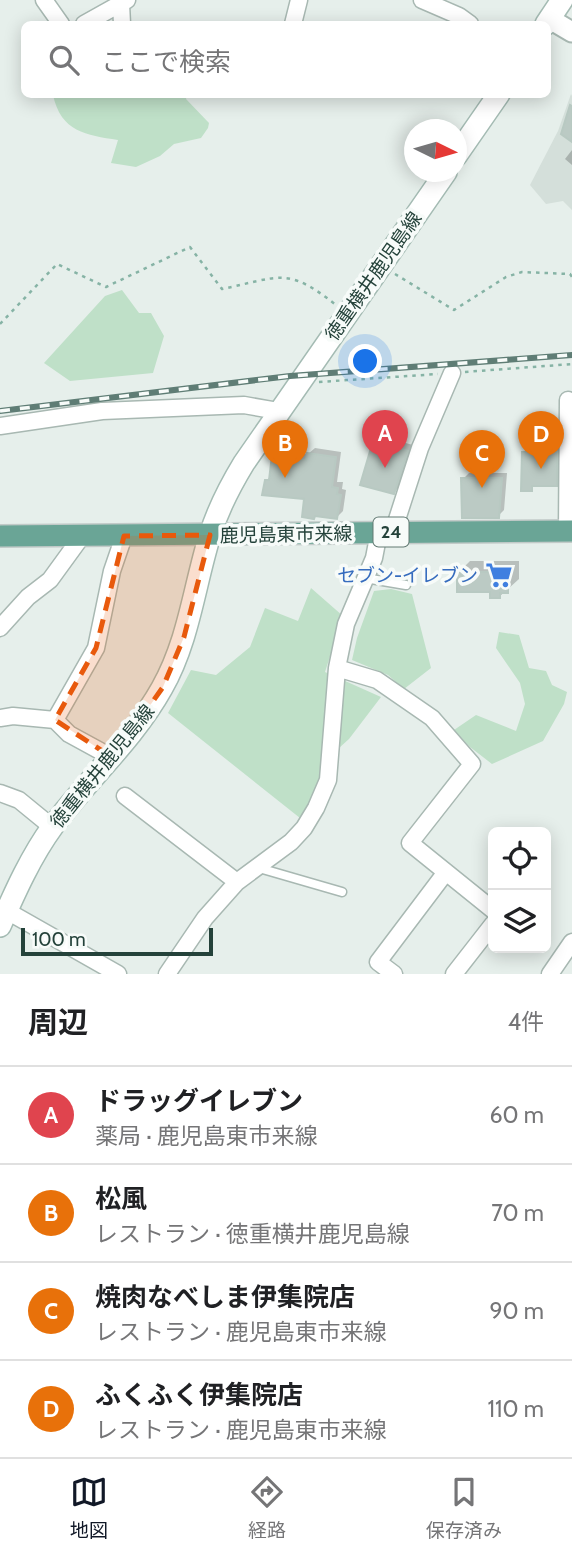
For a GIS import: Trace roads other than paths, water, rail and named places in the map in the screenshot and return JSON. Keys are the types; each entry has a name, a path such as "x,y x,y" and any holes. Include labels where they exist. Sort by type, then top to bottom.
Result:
{"main road":[{"path":"549,21 562,0"},
{"path":"467,141 496,98"},
{"name":"徳重横井鹿児島線","path":"4,918 52,827 113,758 150,709 175,664 194,603 210,535 224,498 278,411 439,182"},
{"name":"鹿児島東市来線","path":"0,536 569,532"}],"street":[{"path":"44,0 59,21"},
{"path":"294,21 299,0"},
{"path":"422,0 466,21"},
{"path":"89,21 124,2"},
{"path":"122,21 124,2"},
{"path":"551,23 572,32"},
{"path":"167,974 205,918 237,882 291,842 304,828 316,808 328,780 337,668 346,624 452,373"},
{"path":"568,400 569,532"},
{"path":"0,426 102,411 244,405 278,411"},
{"path":"0,628 28,597 50,580 82,536"},
{"path":"55,720 96,648 112,571 124,536"},
{"path":"337,668 377,680 432,718 472,764 410,843 488,906"},
{"path":"0,718 13,716 55,720 69,734 113,758"},
{"path":"0,793 19,800 52,827"},
{"path":"125,796 237,882"},
{"path":"394,974 378,962 446,872"},
{"path":"4,918 118,974"},
{"path":"454,974 488,930"},
{"path":"550,974 572,942"}],"lane":[{"path":"365,579 406,585"},
{"path":"259,868 342,892"}],"railway":[{"path":"0,411 290,376 572,355"}],"place":[{"name":"ドラッグイレブン","path":"385,468"},
{"name":"ふくふく伊集院店","path":"541,469"},
{"name":"松風","path":"285,478"},
{"name":"焼肉なべしま伊集院店","path":"482,488"},
{"name":"セブン-イレブン","path":"499,575"}]}
